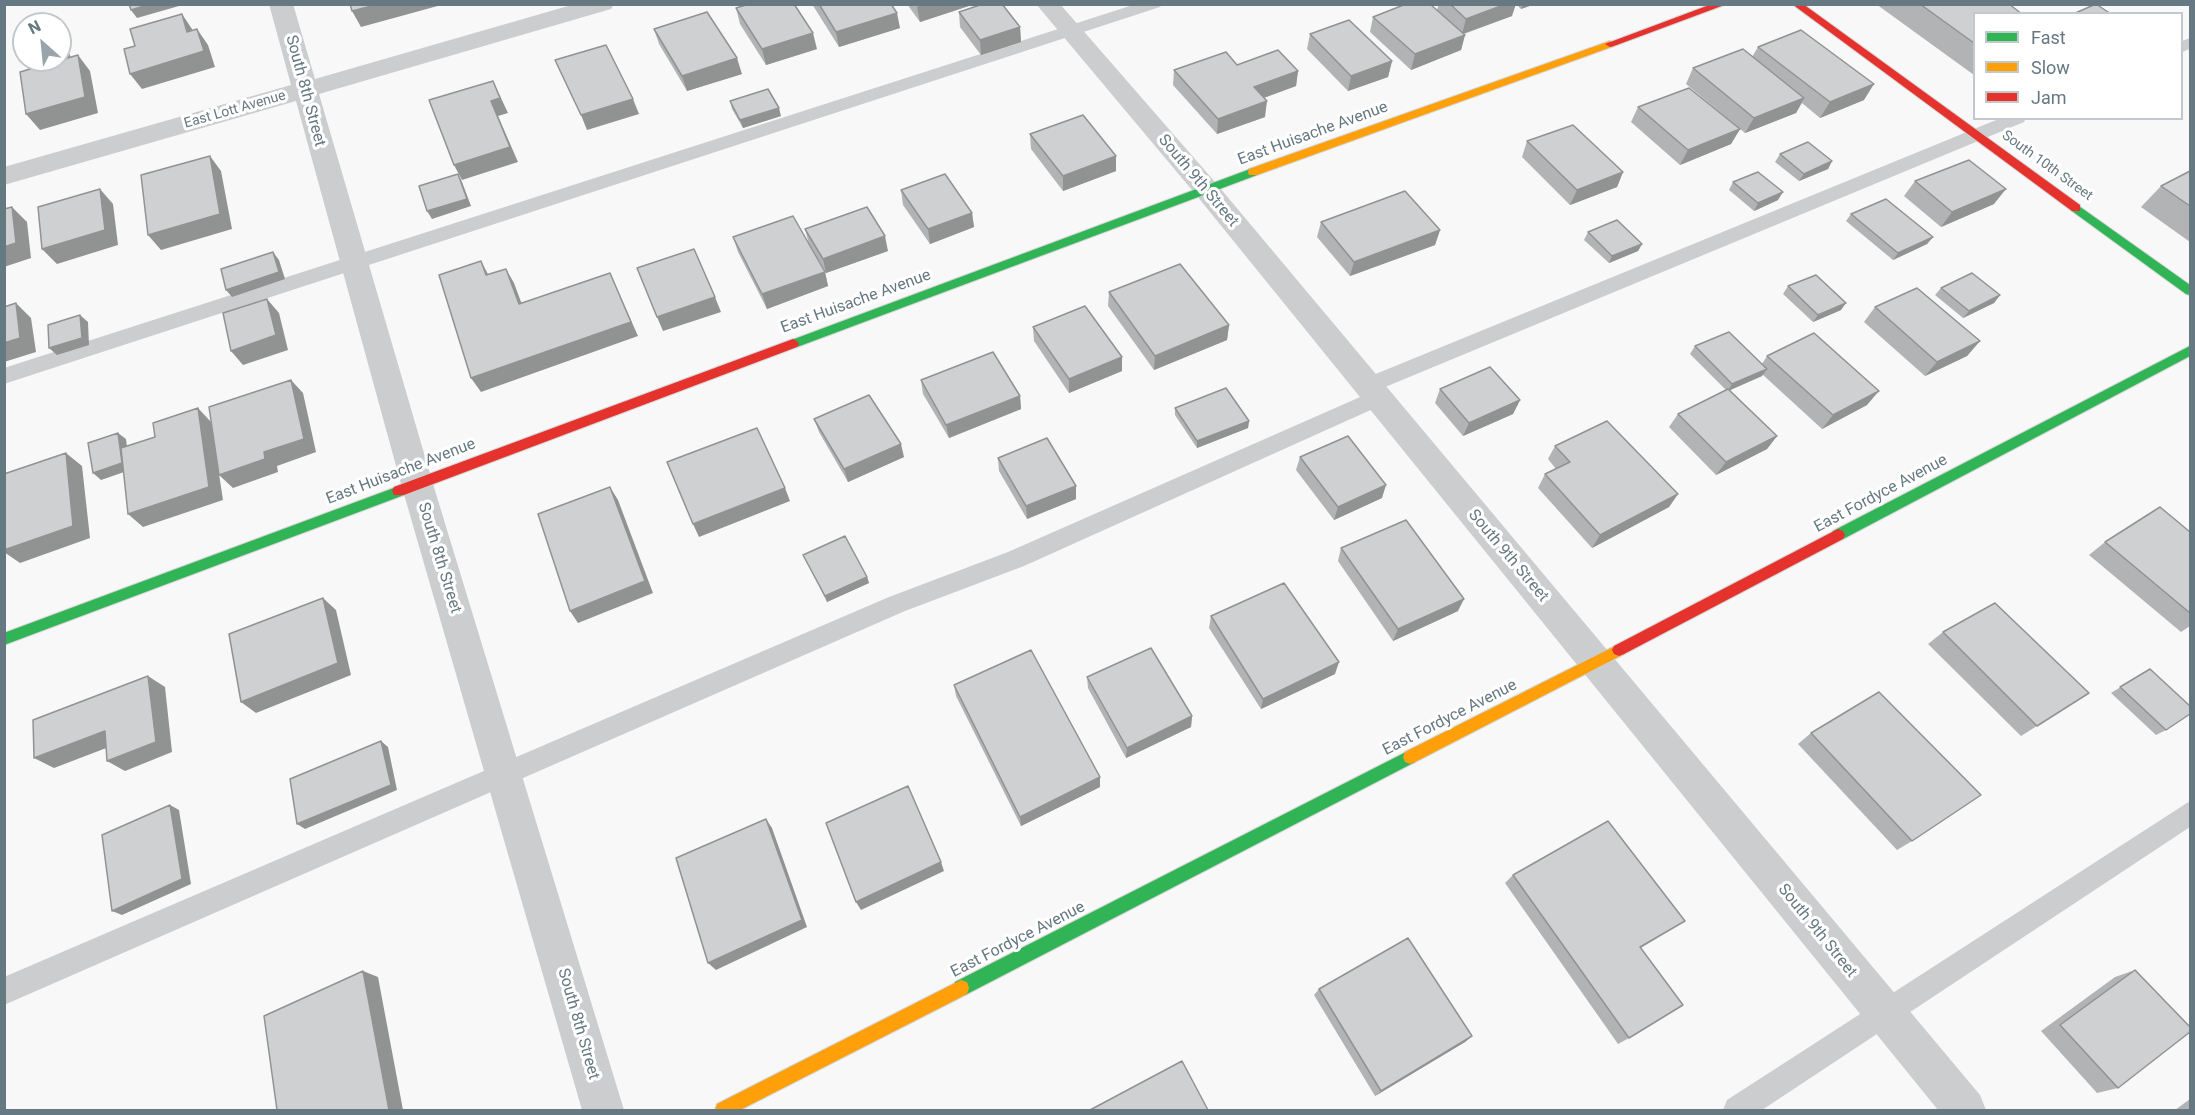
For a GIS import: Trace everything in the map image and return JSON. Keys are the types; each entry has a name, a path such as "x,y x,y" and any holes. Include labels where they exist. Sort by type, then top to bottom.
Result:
{"street":[{"name":"South 8th Street","path":"281,4 303,90 417,484 603,1110"},
{"name":"East Lott Avenue","path":"4,176 603,4"},
{"name":"South 9th Street","path":"1047,4 1206,189 1965,1110"},
{"name":"East Huisache Avenue","path":"4,639 1206,189 1723,4"},
{"name":"South 10th Street","path":"1796,4 2190,291"},
{"name":"East Fordyce Avenue","path":"723,1110 1596,662 2190,351"}],"lane":[{"path":"4,376 1154,4"},
{"path":"4,992 897,604 1016,559 1372,392 2013,120"},
{"path":"1737,1110 2190,813"}],"building":[{"path":"129,4 150,4 131,10"},
{"path":"350,4 379,4 352,11"},
{"path":"749,4 794,4 813,33 762,49 736,8"},
{"path":"819,4 891,4 897,13 836,32"},
{"path":"983,4 1002,4 1020,27 980,40 959,12"},
{"path":"1406,4 1430,4 1465,35 1415,54 1373,17"},
{"path":"1450,4 1506,4 1466,19"},
{"path":"1920,4 2009,4 2019,12 1973,12 1973,42"},
{"path":"2096,4 2108,12 2078,12"},
{"path":"707,12 737,58 682,76 654,29"},
{"path":"182,14 187,32 197,29 204,51 130,74 124,49 135,46 130,29"},
{"path":"1349,20 1392,61 1351,76 1310,34"},
{"path":"1801,30 1874,84 1830,102 1758,47"},
{"path":"606,45 633,99 581,115 555,60"},
{"path":"1743,49 1804,98 1754,118 1693,68"},
{"path":"1278,50 1298,71 1254,87 1267,101 1218,119 1174,70 1226,52 1237,65"},
{"path":"78,55 85,97 26,114 20,72 72,72 72,57"},
{"path":"493,81 500,98 491,101 510,147 454,165 429,100"},
{"path":"1689,88 1740,129 1688,150 1638,107"},
{"path":"768,89 779,108 740,120 730,101"},
{"path":"1083,115 1116,156 1063,176 1030,134"},
{"path":"1573,125 1623,172 1577,190 1527,141"},
{"path":"1808,142 1832,161 1804,174 1780,154"},
{"path":"210,156 220,214 148,235 141,175"},
{"path":"1969,160 2006,189 1952,212 1915,181"},
{"path":"2190,171 2190,206 2161,186"},
{"path":"1758,172 1783,192 1758,203 1733,182"},
{"path":"458,174 467,199 427,211 419,186"},
{"path":"945,174 972,213 928,229 901,190"},
{"path":"100,189 105,230 42,249 38,207"},
{"path":"1405,191 1440,230 1354,262 1321,222"},
{"path":"1886,199 1933,237 1898,253 1851,214"},
{"path":"12,207 16,243 4,247 4,209"},
{"path":"867,207 885,236 823,259 805,229"},
{"path":"793,216 825,272 762,294 733,237"},
{"path":"1617,220 1642,244 1612,256 1588,232"},
{"path":"694,249 715,297 657,317 637,268"},
{"path":"273,252 279,272 226,290 221,269"},
{"path":"481,261 486,275 506,269 519,304 610,273 631,322 471,378 439,275"},
{"path":"1180,264 1229,325 1155,356 1109,292"},
{"path":"1972,273 2000,295 1969,311 1941,288"},
{"path":"1816,275 1846,303 1818,315 1788,286"},
{"path":"1917,288 1980,341 1937,362 1875,307"},
{"path":"267,299 276,335 231,351 223,313"},
{"path":"16,303 20,338 4,343 4,307"},
{"path":"1085,306 1122,357 1069,379 1033,327"},
{"path":"80,315 82,338 49,348 48,325"},
{"path":"1729,332 1767,369 1732,384 1695,346"},
{"path":"1814,333 1879,391 1833,415 1767,356"},
{"path":"993,352 1020,396 946,425 921,380"},
{"path":"1490,367 1520,400 1469,423 1440,389"},
{"path":"291,380 304,439 264,452 265,459 219,475 209,407"},
{"path":"1226,388 1249,421 1197,441 1175,408"},
{"path":"1728,389 1777,436 1726,462 1678,414"},
{"path":"869,395 901,444 844,469 814,419"},
{"path":"198,408 209,487 128,514 121,448 155,437 153,423"},
{"path":"1607,421 1678,494 1600,535 1545,474 1570,462 1555,446"},
{"path":"757,428 785,488 693,524 667,462"},
{"path":"118,433 122,463 93,473 88,443"},
{"path":"1348,436 1386,485 1338,507 1300,457"},
{"path":"1047,438 1076,486 1026,506 998,458"},
{"path":"66,453 73,526 4,550 4,474"},
{"path":"610,487 645,581 570,611 538,514"},
{"path":"2160,507 2190,532 2190,613 2105,542"},
{"path":"1406,520 1464,599 1398,629 1341,548"},
{"path":"845,536 867,577 825,596 803,555"},
{"path":"1284,583 1339,662 1263,699 1211,616"},
{"path":"323,598 338,663 241,702 229,634"},
{"path":"1995,603 2089,693 2037,726 1943,632"},
{"path":"1151,648 1192,716 1127,748 1087,677"},
{"path":"1031,650 1100,777 1020,817 954,685"},
{"path":"2150,669 2190,706 2190,714 2166,730 2120,687"},
{"path":"148,676 156,742 107,761 105,731 34,758 33,720"},
{"path":"1879,692 1981,795 1912,841 1811,733"},
{"path":"381,741 391,785 297,824 290,779"},
{"path":"908,786 941,862 856,902 826,823"},
{"path":"170,805 182,879 112,911 102,835"},
{"path":"766,819 802,920 708,963 676,858"},
{"path":"1608,821 1685,921 1640,947 1683,1005 1629,1038 1513,875"},
{"path":"1408,938 1472,1036 1381,1091 1319,989"},
{"path":"2135,970 2190,1027 2190,1032 2118,1088 2060,1025"},
{"path":"363,971 389,1110 277,1110 264,1016"},
{"path":"1182,1061 1208,1110 1090,1110"}],"traffic: fast":[{"path":"793,344 1253,172"},
{"path":"2076,208 2190,291"},
{"path":"1838,535 2190,351"},
{"path":"4,639 399,491"},
{"path":"961,988 1410,757"}],"traffic: slow":[{"path":"1253,172 1610,44"},
{"path":"1410,757 1619,650"},
{"path":"723,1110 961,988"}],"traffic: jam":[{"path":"1610,44 1723,4"},
{"path":"1796,4 2076,208"},
{"path":"399,491 793,344"},
{"path":"1619,650 1838,535"}]}
